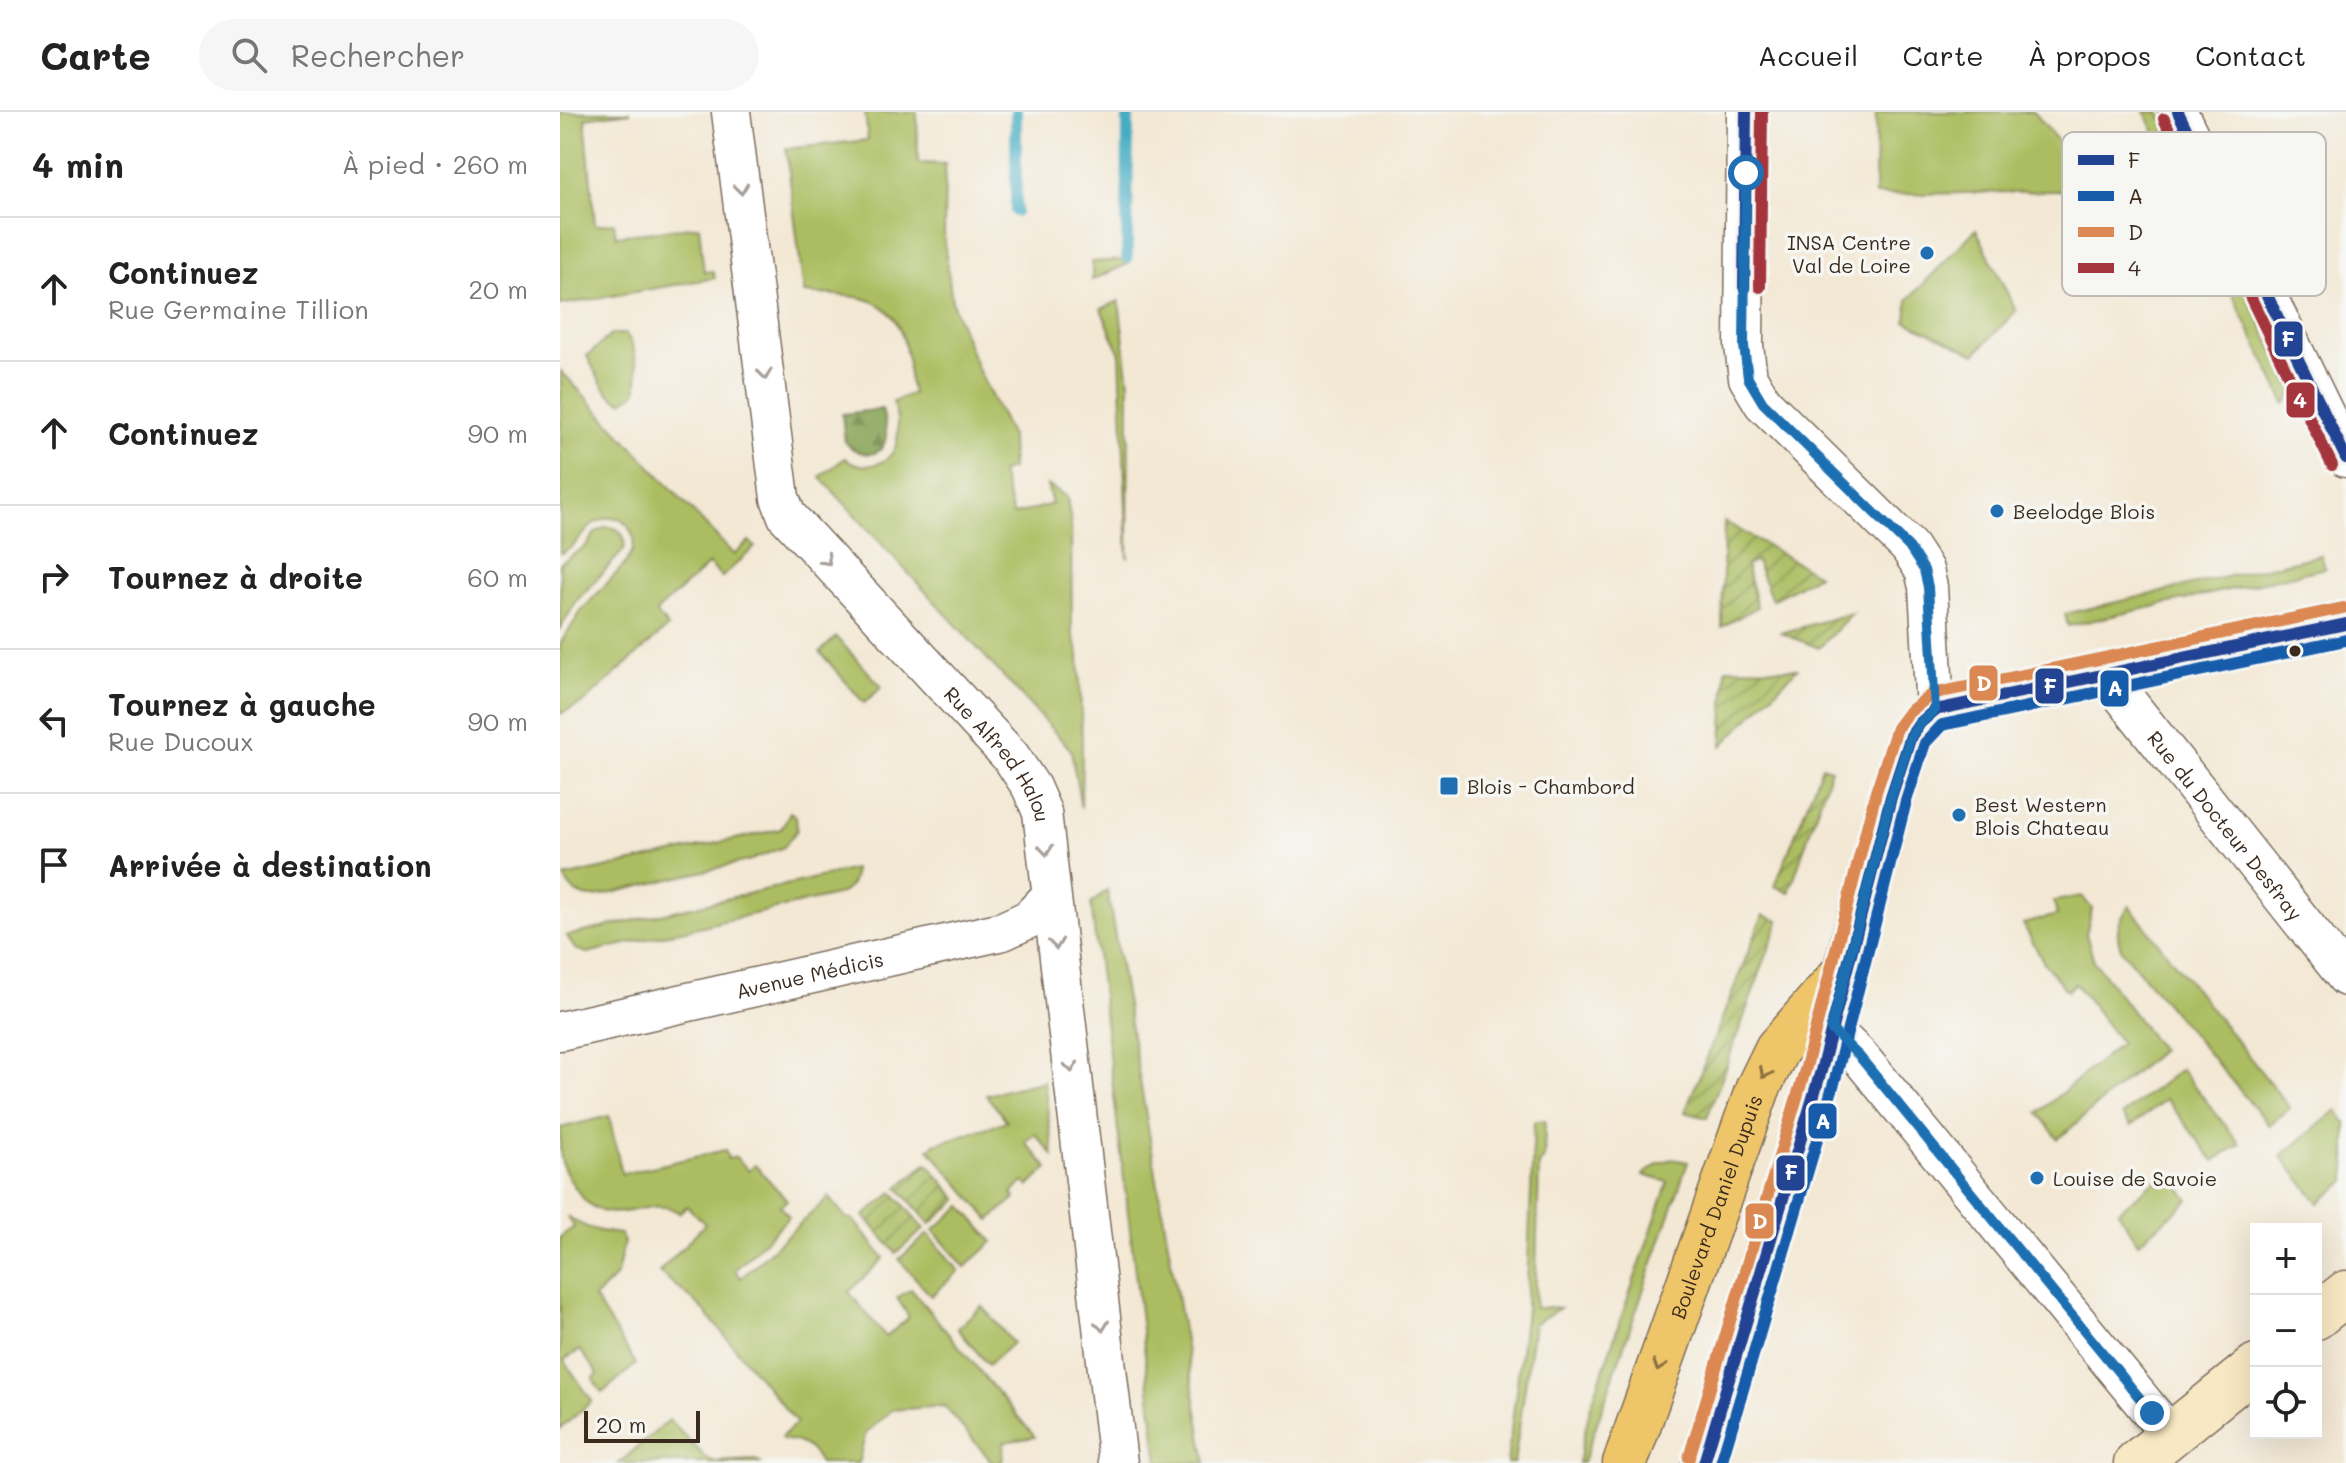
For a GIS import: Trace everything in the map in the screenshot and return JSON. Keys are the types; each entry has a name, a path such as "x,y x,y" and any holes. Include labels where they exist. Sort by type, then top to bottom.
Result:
{"main road":[{"path":"1935,710 2346,624"},
{"name":"Boulevard Daniel Dupuis","path":"1625,1463 1758,1088 1777,1049 1821,1020 1845,971 1891,797 1911,736 1935,710"},
{"path":"1704,1463 1821,1071 1821,1020"},
{"path":"2322,1312 2346,1293"},
{"path":"2136,1463 2255,1367"}],"street":[{"name":"Rue Alfred Halou","path":"731,112 780,498 787,516 1018,767 1042,812 1118,1463"},
{"path":"1746,112 1744,346 1748,378 1763,403 1909,547 1924,570 1928,587 1935,710"},
{"path":"2178,112 2188,132"},
{"path":"2267,296 2346,458"},
{"name":"Rue du Docteur Desfray","path":"2106,675 2346,977"},
{"name":"Avenue Médicis","path":"560,1031 1003,931 1029,919 1050,897"},
{"path":"1821,1020 1859,1056 2170,1435"}],"green space":[{"path":"560,112 631,112 585,118 595,225 614,223 616,236 699,226 704,272 713,271 715,278 560,305"},
{"path":"865,112 917,112 918,163 945,164 944,238 952,302 976,365 1011,436 1012,469 1001,472 1013,515 1052,504 1047,485 1067,497 1071,523 1072,631 1079,654 1081,808 1071,750 820,477 845,458 868,465 889,456 898,437 893,402 913,393 902,334 884,308 858,297 804,293 786,149 868,140"},
{"path":"1124,112 1132,112 1130,263 1092,280 1092,262 1123,260"},
{"path":"1876,112 2034,112 2062,146 2062,191 1875,195"},
{"path":"2145,112 2159,112 2169,132 2155,132"},
{"path":"1976,229 2016,311 1975,354 1906,321 1908,300"},
{"path":"2233,296 2247,296 2294,393 2285,404"},
{"path":"1119,301 1129,384 1128,559 1120,354 1101,309"},
{"path":"612,334 626,334 636,362 636,393 623,402 606,389 587,356"},
{"path":"561,371 734,555 749,541 755,547 722,577 709,564 656,612 668,627 583,703 560,714 560,644 582,610 626,563 633,550 634,538 619,518 607,518 594,523 572,547 560,554"},
{"path":"882,409 886,433 880,450 869,454 850,447 845,442 842,414"},
{"path":"1724,521 1818,575 1772,600 1756,561 1746,565 1757,607 1722,627"},
{"path":"605,527 615,528 621,533 624,550 578,599 560,629 560,563 585,547 595,533"},
{"path":"2321,555 2325,568 2068,626 2065,614"},
{"path":"1852,613 1819,648 1781,633"},
{"path":"836,637 882,687 864,703 820,652"},
{"path":"1726,668 1797,669 1722,746"},
{"path":"1822,766 1831,769 1789,893 1775,886"},
{"path":"790,812 796,816 797,830 784,847 751,860 595,897 576,893 564,877 781,829"},
{"path":"854,869 851,884 840,894 587,953 575,949 567,936"},
{"path":"1107,890 1206,1463 1158,1463 1091,904"},
{"path":"2082,896 2092,909 2086,934 2094,961 2161,1050 2058,1139 2038,1113 2121,1043 2075,983 2067,991 2044,963 2023,924 2057,915 2054,901"},
{"path":"2129,906 2290,1108 2269,1125 2122,951 2118,927"},
{"path":"1763,915 1779,921 1707,1118 1685,1112"},
{"path":"2181,1069 2240,1144 2214,1161 2166,1099 2131,1126 2122,1115"},
{"path":"1044,1081 1053,1155 1035,1134 1025,1142 1048,1168 1029,1186 1024,1182 1012,1193 1015,1198 990,1220 929,1149 935,1144 1007,1121 986,1095"},
{"path":"2337,1110 2346,1122 2346,1181 2319,1203 2281,1156"},
{"path":"609,1116 622,1174 725,1150 728,1159 736,1157 748,1170 755,1165 787,1200 780,1206 789,1217 735,1270 741,1278 829,1197 846,1218 853,1220 884,1258 849,1292 886,1337 909,1317 897,1298 911,1289 1035,1437 1004,1442 1002,1463 993,1463 944,1406 892,1410 866,1433 858,1463 820,1463 805,1446 783,1440 781,1437 797,1423 701,1307 659,1272 705,1224 687,1206 679,1213 656,1207 606,1212 593,1207 581,1196 565,1171 561,1158 560,1128"},
{"path":"1534,1121 1545,1121 1544,1158 1539,1165 1535,1308 1560,1308 1534,1324 1514,1463 1507,1463 1526,1310"},
{"path":"1672,1159 1688,1162 1583,1463 1578,1463 1590,1408 1668,1182 1643,1175"},
{"path":"927,1163 958,1200 930,1224 898,1187"},
{"path":"2167,1172 2189,1200 2138,1243 2118,1211"},
{"path":"893,1192 924,1229 896,1253 864,1216"},
{"path":"962,1206 993,1242 965,1267 933,1230"},
{"path":"567,1216 592,1229 620,1234 624,1242 617,1275 594,1298 636,1364 602,1393 593,1379 598,1374 580,1350 564,1360 592,1401 560,1429 560,1237 574,1227"},
{"path":"928,1234 959,1271 931,1296 899,1259"},
{"path":"982,1306 1013,1343 988,1365 957,1328"},
{"path":"669,1420 706,1458 715,1462 755,1460 760,1463 619,1463"}],"waterway":[{"path":"1016,112 1016,211"},
{"path":"1127,258 1128,112"}],"transit line":[{"name":"F","path":"1744,287 1746,112"},
{"name":"4","path":"1760,287 1762,112"},
{"name":"F","path":"2178,112 2188,132"},
{"name":"4","path":"2164,119 2170,132"},
{"name":"4","path":"2250,296 2332,465"},
{"name":"F","path":"2267,296 2346,458"},
{"name":"D","path":"1689,1458 1806,1067 1876,792 1897,728 1909,712 1932,694 2343,608"},
{"name":"F","path":"1704,1463 1821,1071 1891,797 1911,736 1920,723 1935,710 2346,624"},
{"name":"A","path":"1721,1463 1836,1076 1906,801 1925,743 1942,725 2346,640"}],"place":[{"name":"INSA Centre Val de Loire","path":"1927,253"},
{"name":"Beelodge Blois","path":"1997,511"},
{"name":"Blois - Chambord","path":"1449,786"},
{"name":"Best Western Blois Chateau","path":"1959,815"},
{"name":"Louise de Savoie","path":"2037,1178"}],"route":[{"path":"1746,173 1744,346 1748,378 1763,403 1909,547 1924,570 1928,587 1935,710 1911,736 1891,797 1831,1029 1859,1056 2152,1413"}]}
